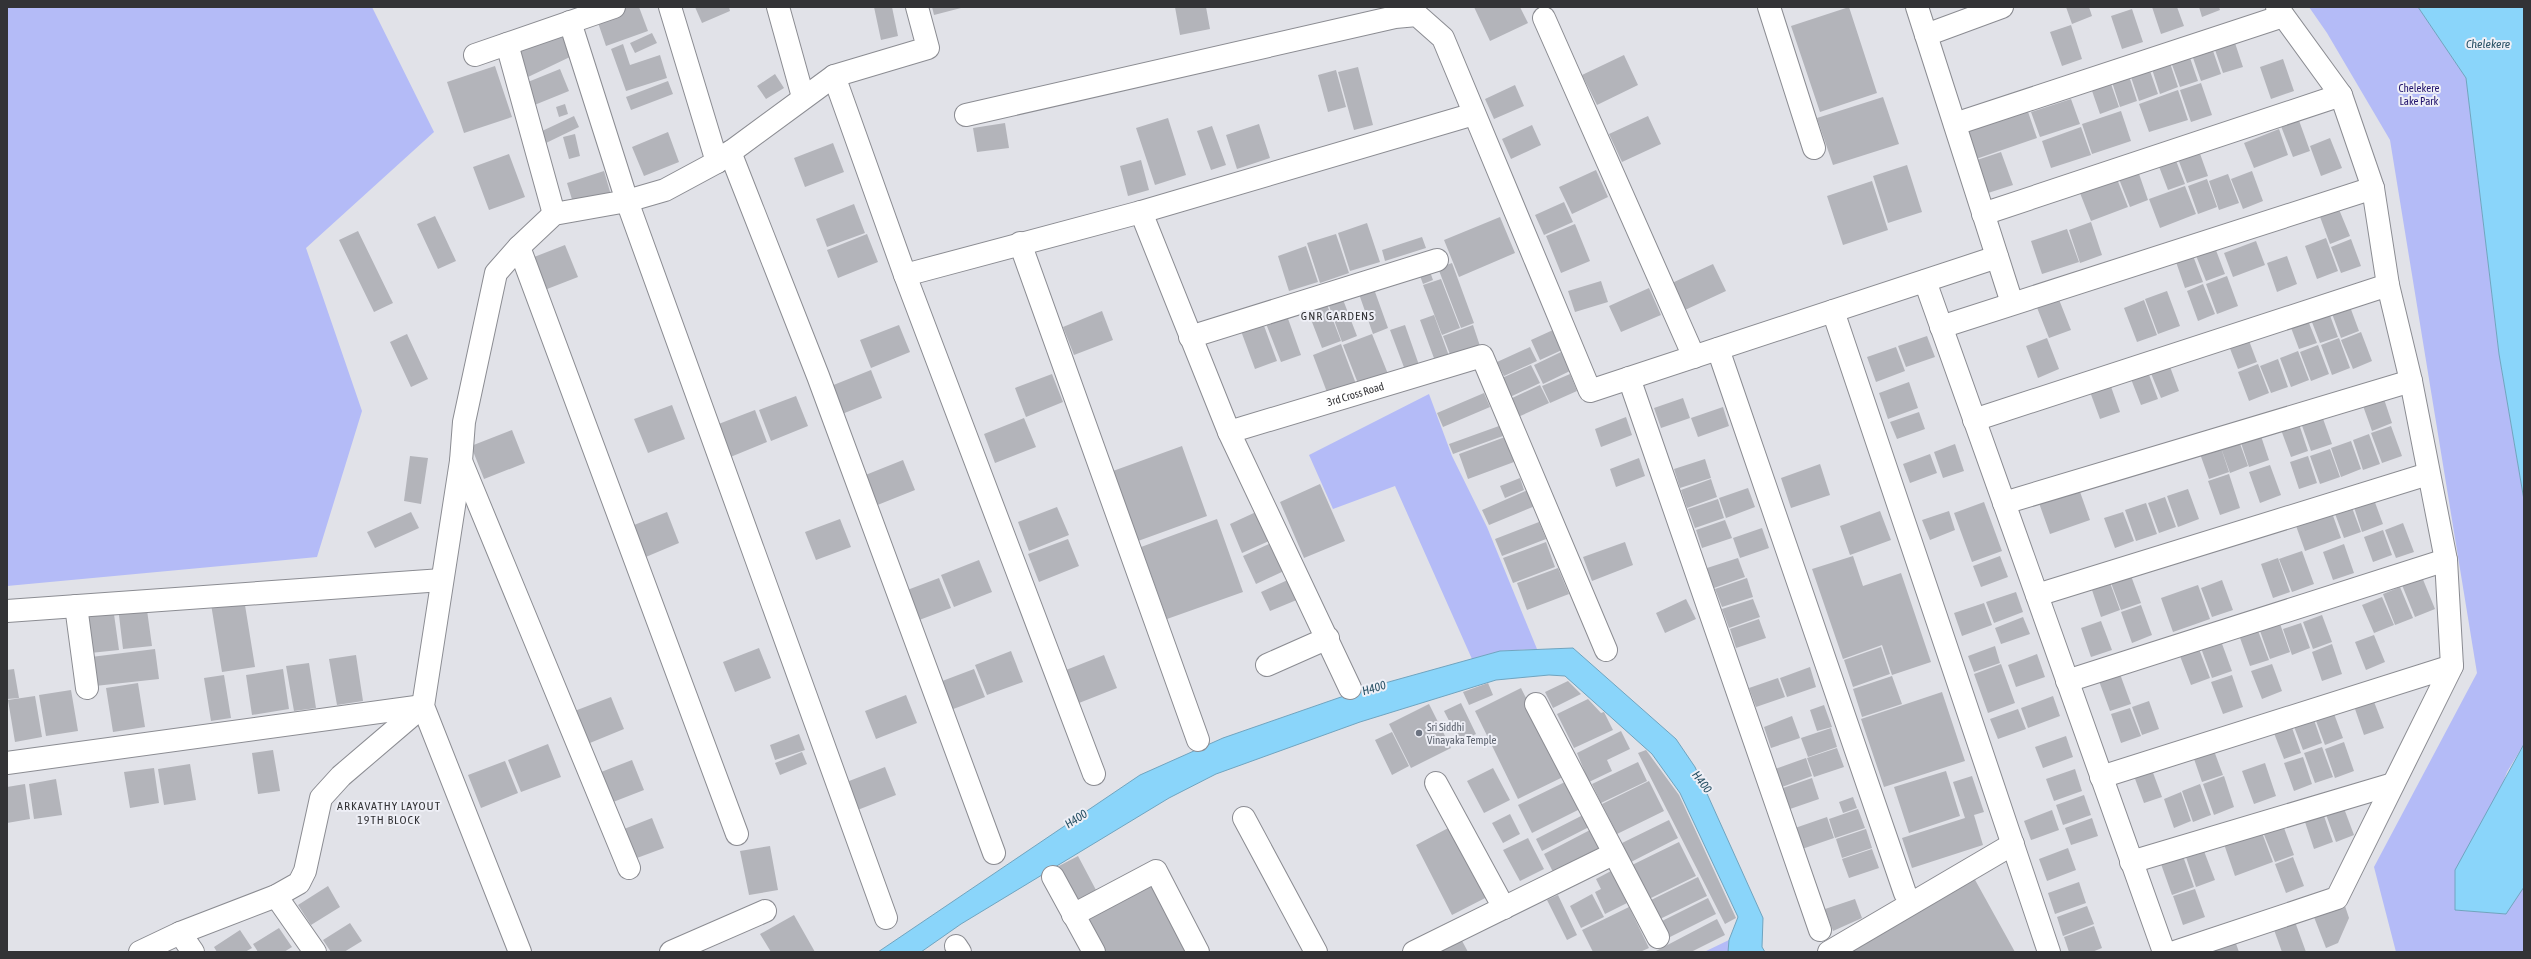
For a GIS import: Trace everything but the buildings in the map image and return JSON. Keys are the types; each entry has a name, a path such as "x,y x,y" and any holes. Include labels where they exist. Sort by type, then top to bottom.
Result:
{"street":[{"path":"475,55 614,7"},
{"path":"670,7 724,157 818,376 994,853"},
{"path":"778,7 803,97"},
{"path":"520,952 423,706 461,461 464,422 496,273 519,247 554,214 627,201 665,190 724,157 803,97 834,76 928,48 917,7"},
{"path":"1769,7 1814,148"},
{"path":"1917,7 2012,303"},
{"path":"1926,35 2002,7"},
{"path":"1955,124 2280,12 2341,95 2373,188 2388,285 2411,381 2446,560 2452,666 2337,898 2175,952"},
{"path":"966,115 1395,17 1417,15 1443,38 1590,391 1997,257"},
{"path":"1544,18 1694,357"},
{"path":"570,22 627,201 886,918"},
{"path":"507,44 554,214"},
{"path":"834,76 905,275 1094,774"},
{"path":"1983,214 2341,95"},
{"path":"905,275 1020,243 1141,212 1474,114"},
{"path":"1941,327 2373,188"},
{"path":"1141,212 1229,432 1328,638 1350,688"},
{"path":"1020,243 1198,740"},
{"path":"519,247 737,834"},
{"path":"1190,337 1437,260"},
{"path":"1925,281 2164,952"},
{"path":"1974,420 2388,285"},
{"path":"1833,311 2049,952"},
{"path":"1718,349 1906,893"},
{"name":"3rd Cross Road","path":"1229,432 1482,356 1606,650"},
{"path":"1629,378 1820,930"},
{"path":"2004,503 2411,381"},
{"path":"461,461 629,868"},
{"path":"2037,595 2428,474"},
{"path":"2067,681 2446,560"},
{"path":"7,611 442,580"},
{"path":"76,606 87,688"},
{"path":"1267,665 1328,638"},
{"path":"2101,777 2452,666"},
{"path":"1536,704 1613,854 1658,937"},
{"path":"7,763 423,706"},
{"path":"140,952 175,943 276,896 299,883 305,871 321,798 341,776 423,706"},
{"path":"1436,783 1504,908"},
{"path":"2132,862 2393,784"},
{"path":"1244,818 1316,952"},
{"path":"1829,952 2012,844"},
{"path":"1414,952 1613,854"},
{"path":"1073,915 1156,871 1198,952"},
{"path":"1053,877 1094,952"},
{"path":"276,896 315,952"},
{"path":"672,952 765,911"},
{"path":"175,943 193,952"}],"green space":[{"path":"7,7 372,7 434,132 306,248 362,411 317,557 7,586"},
{"name":"Chelekere Lake Park","path":"2309,7 2418,7 2466,78 2499,354 2524,500 2524,744 2507,772 2455,910 2506,914 2524,887 2524,952 2396,952 2374,867 2477,673 2390,140 2327,33"},
{"path":"1429,394 1452,456 1487,527 1537,649 1500,651 1472,659 1395,486 1333,509 1309,455"},
{"path":"1729,940 1728,952 1704,952"}],"water":[{"name":"Chelekere","path":"2418,7 2524,7 2524,500 2499,354 2466,78"},
{"name":"H400","path":"1573,648 1676,739 1695,767 1763,918 1762,947 1765,952 1728,952 1729,940 1738,917 1680,793 1652,754 1565,676 1549,675 1496,680 1360,722 1216,774 1169,798 961,924 921,952 878,952 1140,775 1223,738 1367,688 1500,651"},
{"path":"2524,744 2524,887 2506,914 2455,910 2455,870"}],"place":[{"name":"Sri Siddhi Vinayaka Temple","path":"1419,733"}],"district":[{"name":"GNR GARDENS","path":"1338,316"},
{"name":"ARKAVATHY LAYOUT 19TH BLOCK","path":"389,813"}]}
